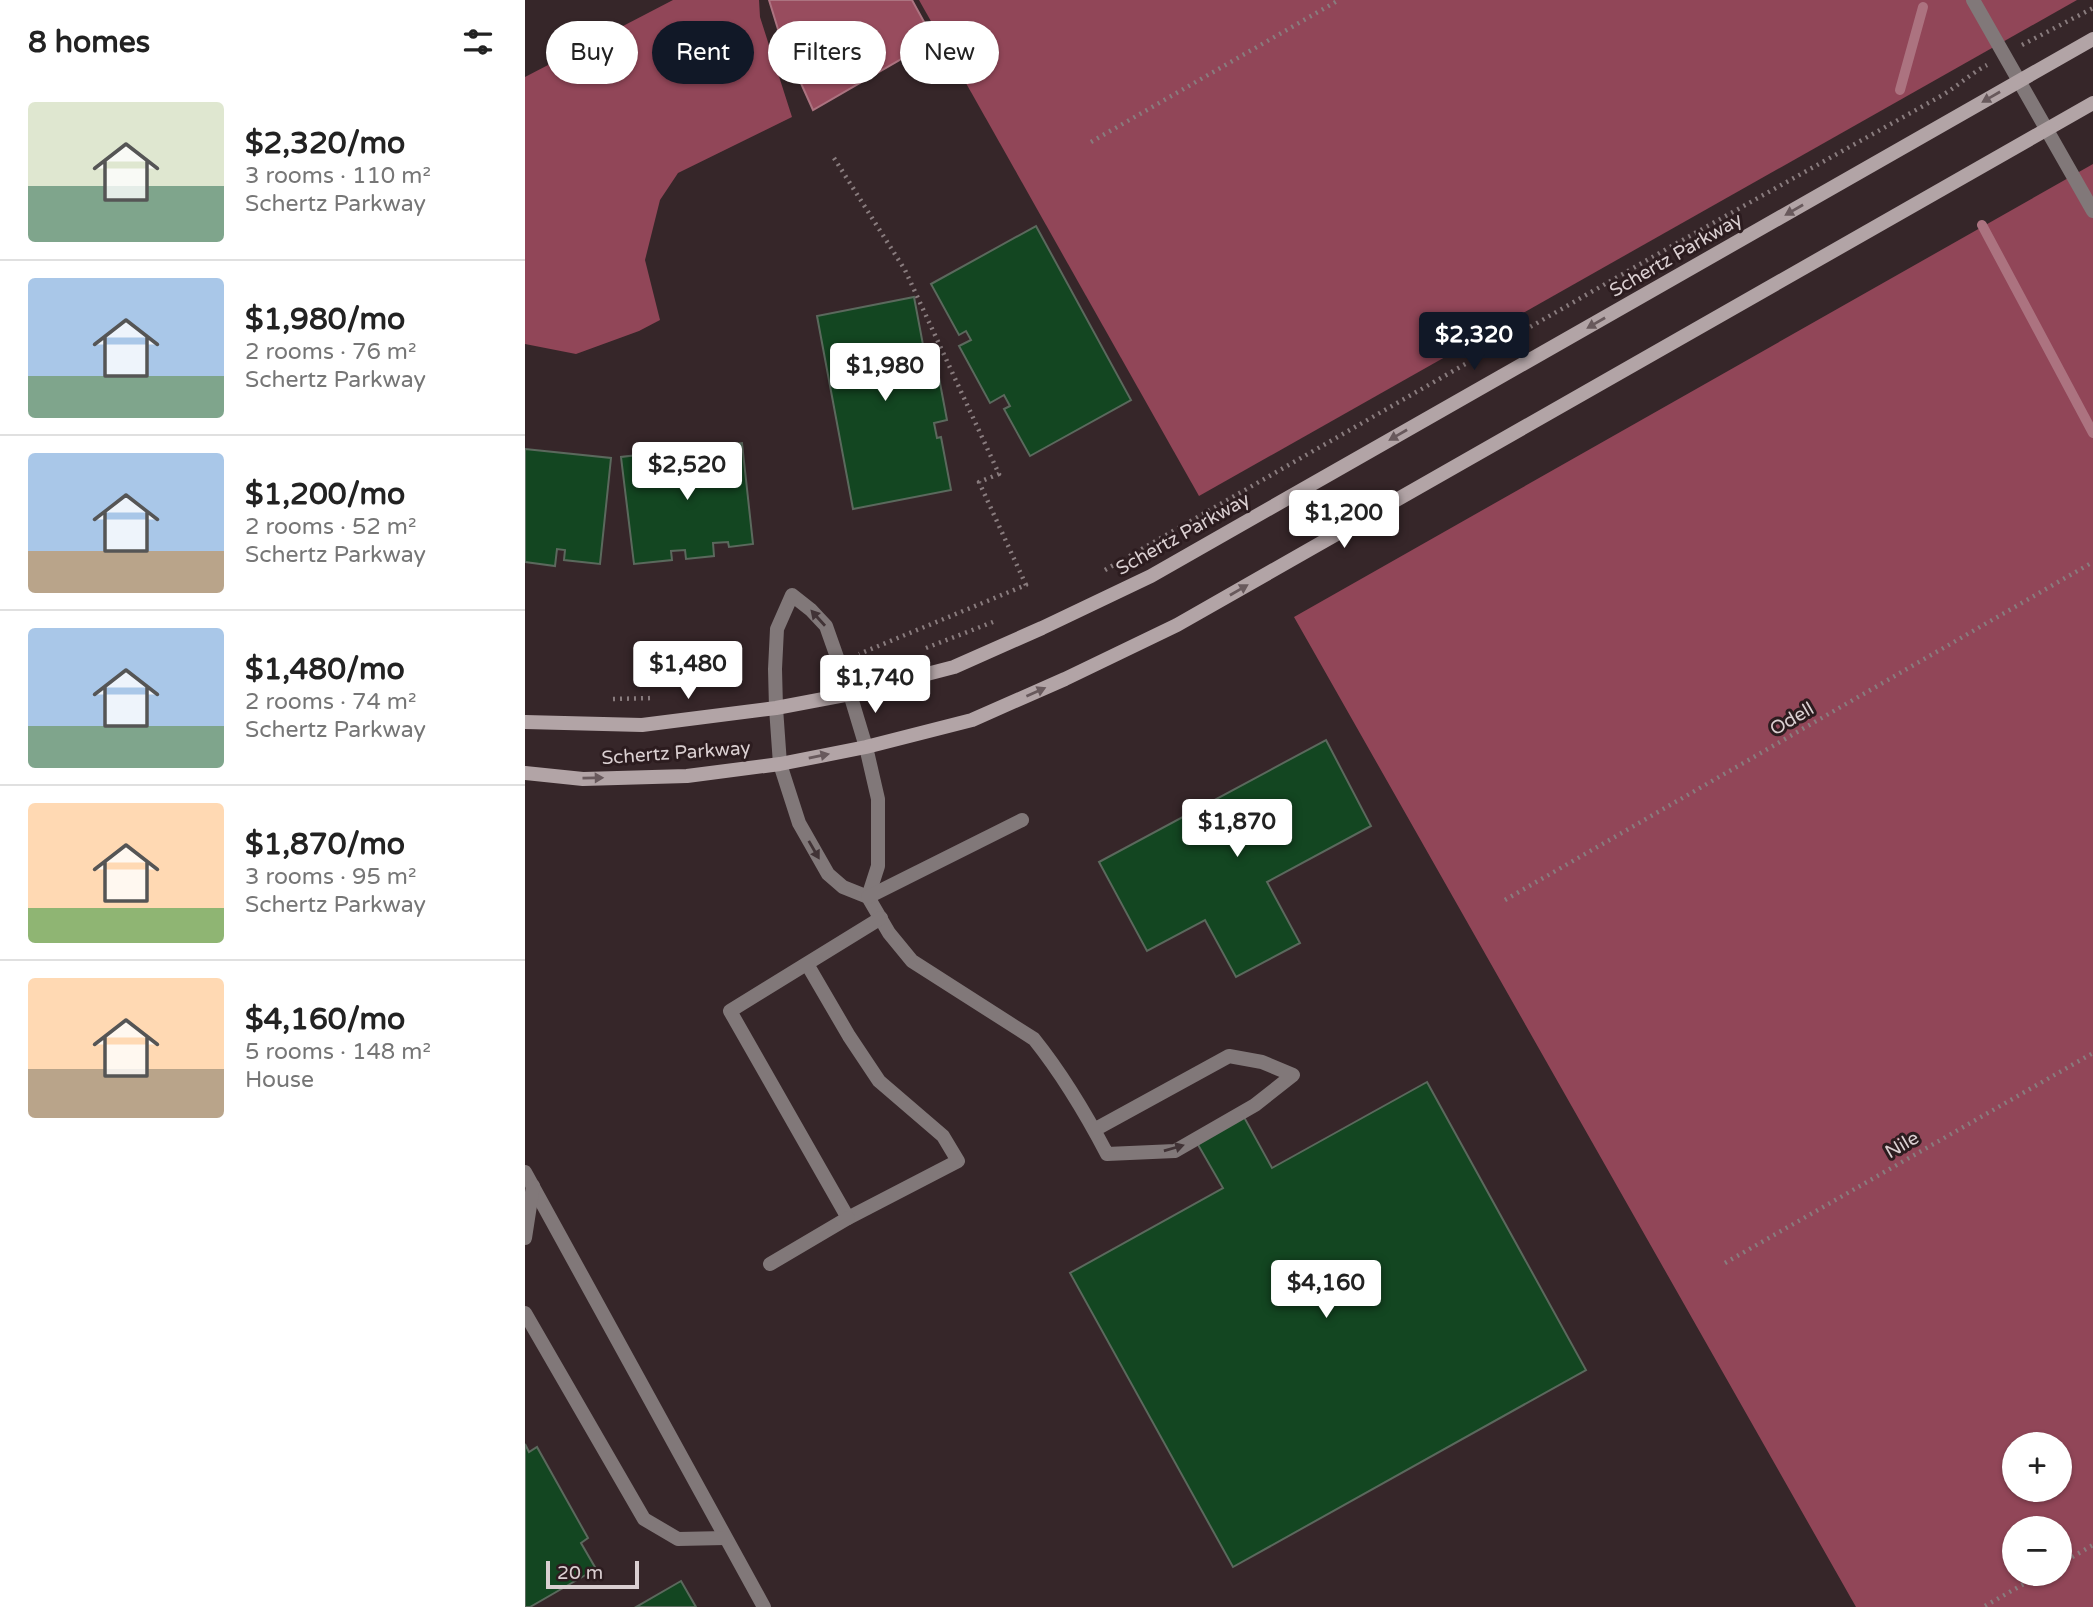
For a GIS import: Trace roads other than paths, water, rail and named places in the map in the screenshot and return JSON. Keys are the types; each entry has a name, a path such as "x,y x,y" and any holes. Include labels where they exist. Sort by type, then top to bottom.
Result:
{"main road":[{"name":"Schertz Parkway","path":"525,722 642,724 776,708 850,694 954,667 1151,576 2093,39"},
{"name":"Schertz Parkway","path":"525,773 583,779 687,776 780,764 866,747 972,720 1177,625 2093,103"}],"street":[{"path":"1973,0 2093,211"},
{"path":"869,897 878,866 878,799 866,747 826,626 792,596 777,629 776,708 780,764 799,823 828,874 843,887 869,897 889,933 912,961 1034,1039 1049,1058 1107,1154 1175,1151 1255,1105 1293,1075 1262,1062 1229,1056 1094,1130"},
{"path":"869,897 1022,820"},
{"path":"848,1218 730,1011 881,918"},
{"path":"770,1264 848,1218 958,1161 943,1136 879,1081 807,964"},
{"path":"525,1172 764,1607"},
{"path":"525,1238 533,1186"},
{"path":"525,1313 644,1518 678,1539 725,1538"}],"waterway":[{"path":"1900,90 1923,7"},
{"path":"1982,225 2093,433"}]}
